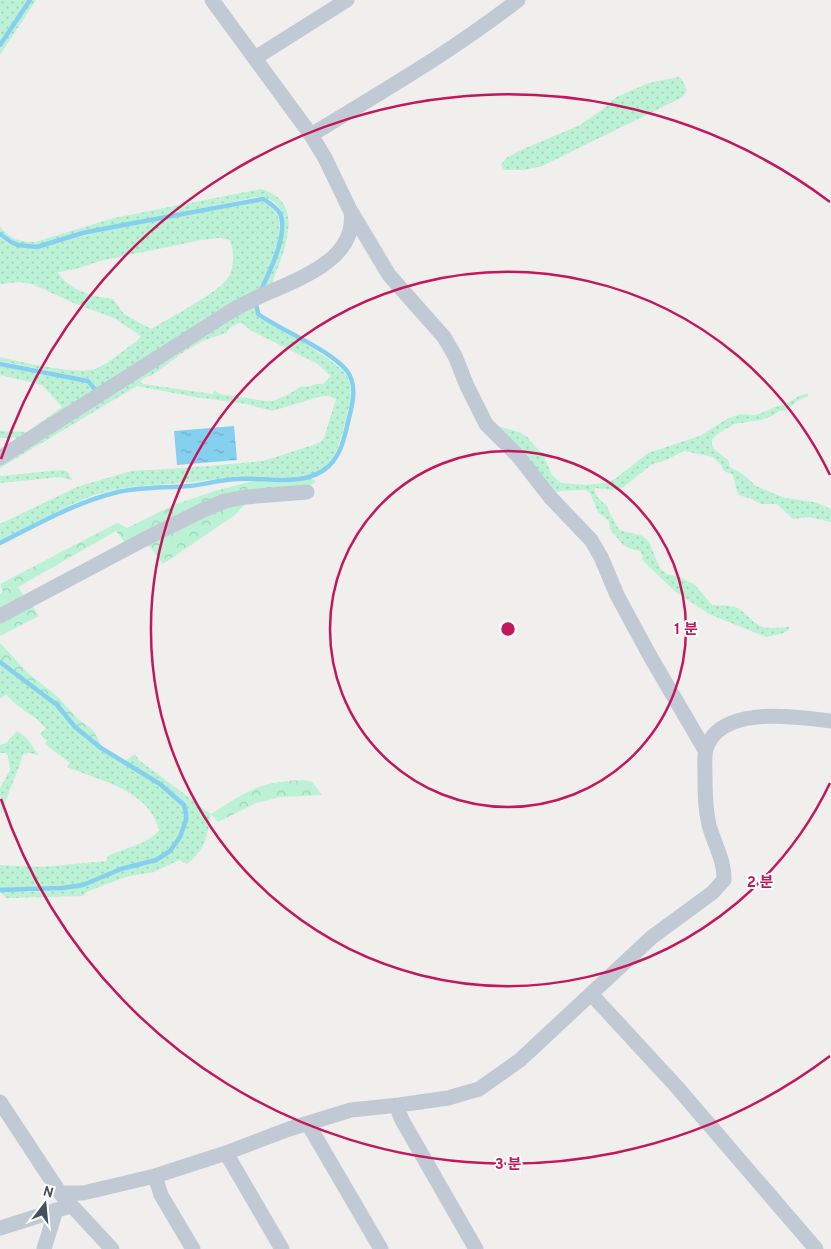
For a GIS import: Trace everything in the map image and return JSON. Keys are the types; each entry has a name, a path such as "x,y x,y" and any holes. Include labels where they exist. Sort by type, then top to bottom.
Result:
{"street":[{"path":"212,0 311,135 325,158 351,212 389,275 444,336 486,424 518,456 550,497 591,540 601,557 617,595 645,647 705,750"},
{"path":"255,58 347,0"},
{"path":"311,135 486,26 518,0"},
{"path":"0,458 228,313 325,265 335,256 346,240 352,221 351,212"},
{"path":"0,616 144,540 225,501 246,497 307,492"},
{"path":"60,1193 83,1193 155,1176 226,1153 289,1129 350,1110 448,1098 479,1089 520,1060 592,995 652,937 712,893 724,880 724,873 709,824 705,795 705,750 717,732 736,722 763,716 787,716 831,721"},
{"path":"592,995 676,1086 816,1249"},
{"path":"0,1102 60,1193 70,1206 112,1249"},
{"path":"399,1105 399,1113 402,1120 476,1249"},
{"path":"308,1124 382,1249"},
{"path":"226,1153 282,1249"},
{"path":"155,1176 161,1195 193,1249"},
{"path":"0,1228 70,1206"},
{"path":"44,1249 56,1210"}],"green space":[{"path":"0,0 28,0 0,41"},
{"path":"32,0 36,0 0,55 0,48"},
{"path":"679,77 687,90 683,97 542,166 525,170 504,170 501,165 506,158 521,150 580,125 616,97 649,83"},
{"path":"261,189 276,196 284,206 288,217 288,231 281,259 271,286 264,289 283,234 283,220 280,208 271,200 256,197 94,230 37,246 17,243 0,232 0,226 15,239 35,242 114,218"},
{"path":"258,202 265,203 273,209 278,217 280,227 276,250 259,291 19,440 0,438 0,431 27,432 62,407 42,385 0,375 0,366 88,383 93,389 96,386 90,379 0,361 0,357 48,367 75,370 95,369 105,364 141,336 114,318 76,304 32,284 20,282 0,284 0,237 9,244 18,247 37,249 113,229","holes":["220,238 230,240 233,259 232,269 223,284 204,298 151,329 124,314 113,299 82,292 68,284 58,272 76,269 100,261 201,240"]},
{"path":"254,302 255,313 258,317 332,361 347,376 349,382 350,403 335,454 326,466 307,475 296,477 228,478 115,490 89,497 0,540 0,524 77,487 131,471 263,461 319,443 324,438 336,399 322,396 272,411 247,404 137,386 0,468 0,463","holes":["242,323 250,330 316,363 331,376 323,384 302,386 273,401 220,394 214,390 213,394 143,384 140,381 151,376 185,351 205,340 226,333 231,327"]},
{"path":"808,393 808,396 797,401 787,410 779,411 761,420 734,424 716,435 712,440 712,445 714,449 728,460 730,467 741,473 756,486 785,498 814,502 831,509 831,522 809,517 793,519 777,504 761,504 738,495 733,475 724,471 713,457 684,451 651,465 621,489 595,488 597,496 607,506 619,530 643,536 649,542 660,568 667,574 680,577 695,585 712,605 735,607 764,627 789,627 789,630 781,634 766,637 709,614 677,593 646,564 642,559 643,556 640,551 622,544 610,529 609,521 598,512 590,493 585,490 552,493 490,424 519,432 527,437 543,455 552,475 561,483 585,485 605,483 615,479 648,453 700,436 727,419 740,414 755,415 762,413"},
{"path":"61,470 68,472 72,480 60,477 0,483 0,476"},
{"path":"311,478 316,482 305,489 255,492 125,543 116,531 18,587 24,596 0,611 0,594 3,592 0,584 113,525 118,523 127,528 176,504 253,481 288,482"},
{"path":"249,500 235,515 163,564 147,543 204,513"},
{"path":"31,604 39,616 0,636 0,620"},
{"path":"0,643 29,674 57,696 77,718 93,730 102,747 76,726 58,704 0,660"},
{"path":"0,663 56,706 74,728 101,749 159,785 183,805 184,821 182,829 169,850 152,861 123,867 84,883 53,888 0,889 0,865 42,867 106,861 108,856 142,843 159,830 154,816 145,805 122,789 67,767 70,763 45,744 47,741 40,734 46,728 6,694 0,699"},
{"path":"17,731 27,739 39,755 23,754 1,815 0,788 10,770 8,756 6,753 0,753 0,745 6,743"},
{"path":"135,754 139,760 211,814 205,842 198,853 187,864 179,860 154,872 129,876 101,886 87,892 83,896 6,898 0,891 53,891 84,886 127,869 156,862 169,853 185,830 188,814 186,806 168,789 125,761"},
{"path":"303,780 312,782 322,795 281,797 256,803 218,822 211,814 258,787 277,782"}],"water":[{"path":"234,426 237,460 177,465 174,431"}],"waterway":[{"path":"0,45 30,0"},
{"path":"0,234 18,245 37,247 83,233 263,199 274,206 279,212 282,220 282,229 278,250 262,288"},
{"path":"0,543 72,508 118,492 145,488 195,485 232,479 297,479 319,473 329,466 340,450 353,400 350,376 329,355 258,314 256,303"},
{"path":"0,364 88,381 94,388"},
{"path":"0,662 57,705 75,727 101,748 160,784 184,805 186,813 186,820 180,837 170,851 156,860 121,869 83,885 62,888 0,890"}]}
